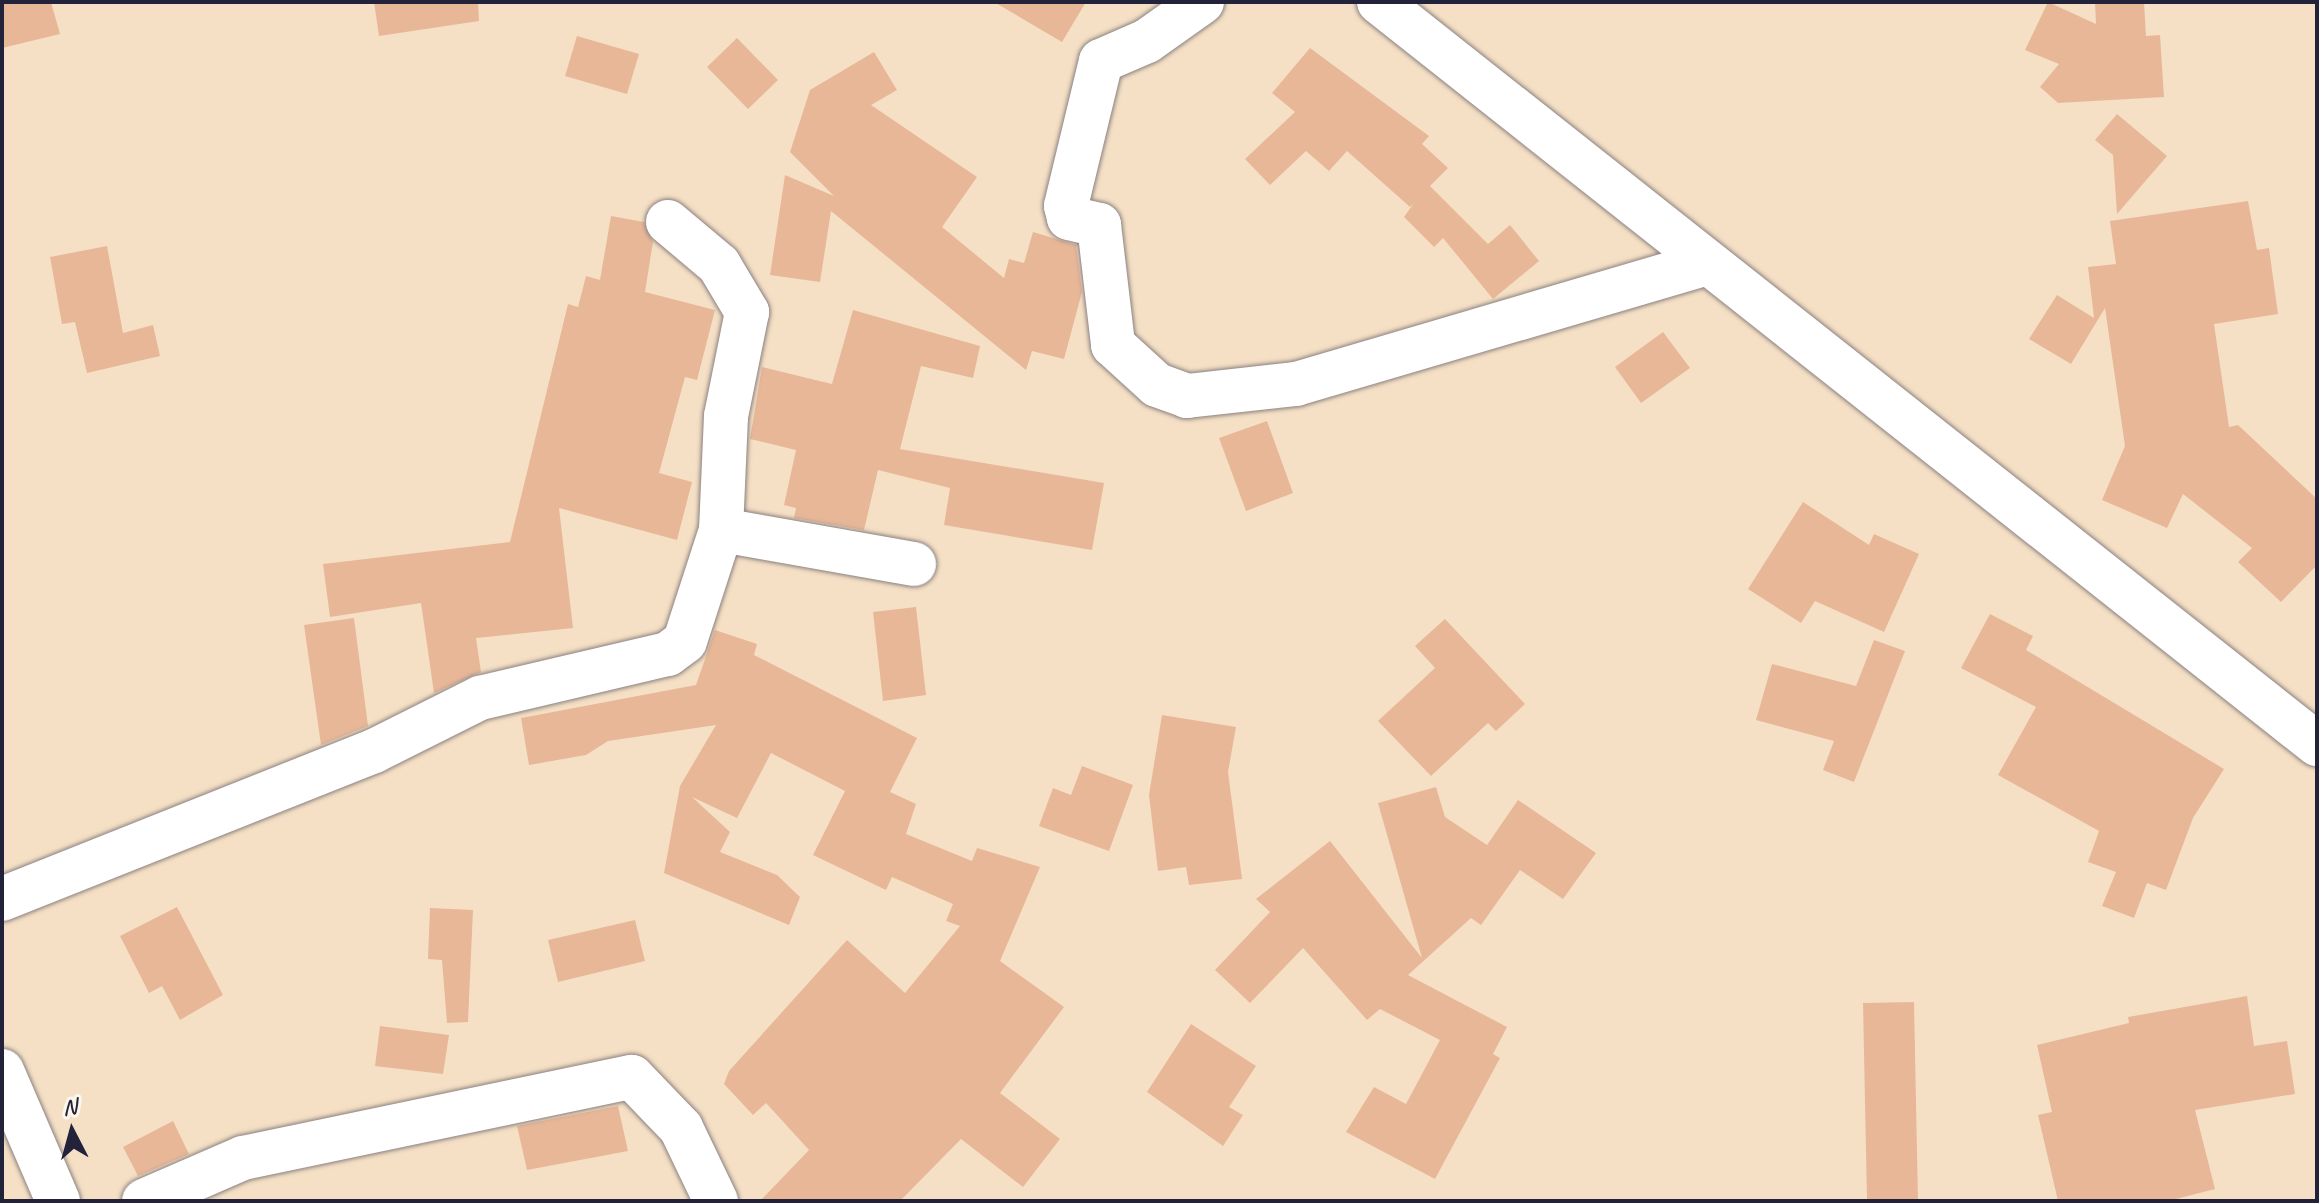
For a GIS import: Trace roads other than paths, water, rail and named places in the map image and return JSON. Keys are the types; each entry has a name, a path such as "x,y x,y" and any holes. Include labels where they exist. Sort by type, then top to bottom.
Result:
{"street":[{"path":"1202,2 1147,41 1101,61 1066,206 1069,218 1099,225 1113,345 1157,385 1187,396 1296,384 1703,264"},
{"path":"1379,2 1703,264 2317,744"},
{"path":"2,899 374,751 480,698 668,654 685,641 721,530 726,416 747,312 719,265 668,222"},
{"path":"721,530 914,564"},
{"path":"2,1071 58,1201"},
{"path":"144,1201 243,1158 632,1077 681,1128 716,1201"}]}
